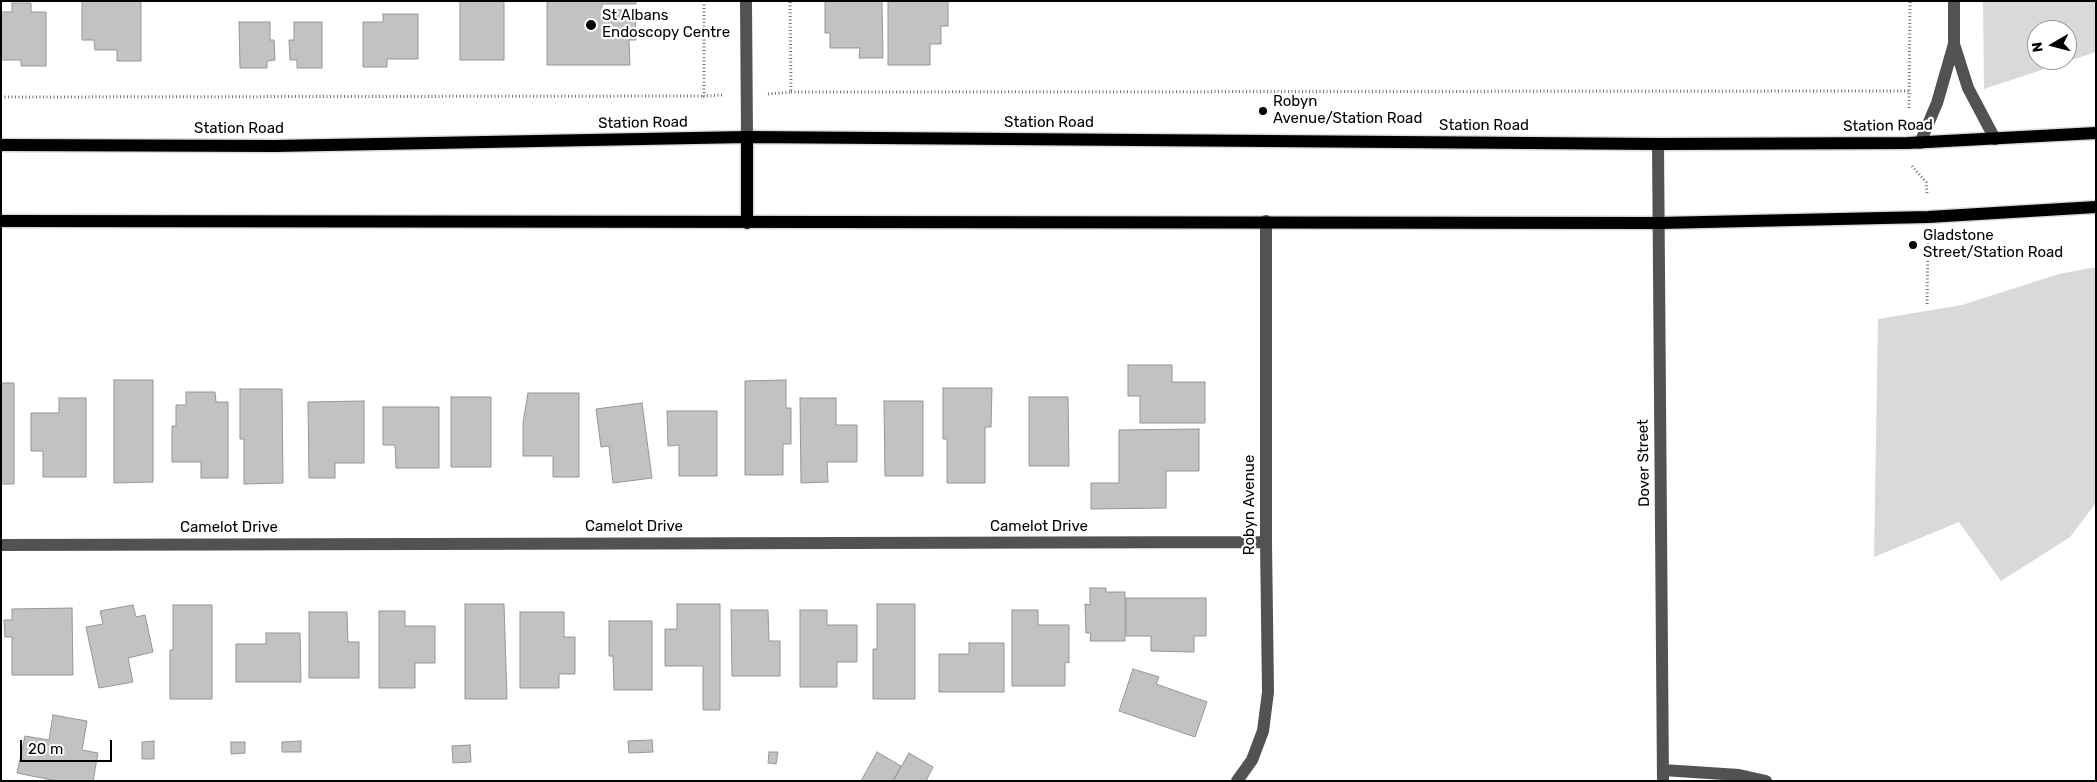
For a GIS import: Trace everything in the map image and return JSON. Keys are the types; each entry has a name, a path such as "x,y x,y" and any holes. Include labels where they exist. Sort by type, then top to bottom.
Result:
{"main road":[{"name":"Station Road","path":"1,145 275,146 747,137 1658,144 1920,143 2096,133"},
{"path":"747,137 747,223"},
{"path":"1,221 747,223 1266,221 1659,223 1928,217 2096,207"}],"street":[{"path":"746,1 747,137"},
{"path":"1920,143 1937,103 1954,44 1954,1"},
{"path":"1954,44 1968,88 1995,139"},
{"name":"Dover Street","path":"1658,144 1663,775"},
{"name":"Robyn Avenue","path":"1237,781 1252,760 1263,731 1268,692 1266,221"},
{"name":"Camelot Drive","path":"1,544 1266,542"},
{"path":"1663,775 1739,775 1766,781"}],"path":[{"path":"704,1 704,96"},
{"path":"790,1 791,92"},
{"path":"1,97 704,96 791,92 1910,91"}],"shaded area":[{"path":"1983,1 2096,1 2096,52 2077,58 2077,20 2027,20 2027,70 2042,70 1984,89"},
{"path":"2096,267 2096,503 2070,537 2001,581 1959,522 1874,557 1878,319 1962,305 2059,274"}],"building":[{"path":"82,1 141,1 141,61 117,61 117,50 95,50 94,40 82,40"},
{"path":"460,1 504,1 504,60 460,60"},
{"name":"St Albans Endoscopy Centre","path":"547,1 636,1 636,4 602,4 602,10 635,10 636,40 629,40 630,65 547,65"},
{"path":"825,1 882,1 883,58 859,58 860,48 830,48 830,33 825,33"},
{"path":"888,1 948,1 948,26 941,26 941,44 930,44 930,65 888,65"},
{"path":"12,3 31,3 31,12 46,12 46,66 21,66 21,60 1,60 1,12 12,12"},
{"path":"383,14 418,14 418,59 387,59 387,67 363,67 363,22 383,22"},
{"path":"239,22 270,22 270,40 274,40 275,60 267,61 267,68 240,68"},
{"path":"294,22 322,22 322,68 297,68 297,60 290,60 289,40 294,40"},
{"path":"1128,365 1172,365 1172,382 1205,382 1205,423 1140,423 1140,396 1128,396"},
{"path":"114,380 153,380 153,482 114,483"},
{"path":"786,380 786,408 791,408 791,444 783,444 783,475 745,475 745,381"},
{"path":"1,383 14,383 14,484 1,484"},
{"path":"943,388 992,388 991,427 985,427 985,483 947,483 947,439 943,439"},
{"path":"240,389 282,389 283,483 244,484 244,439 240,439"},
{"path":"186,392 215,392 216,402 228,402 228,478 201,478 201,462 172,462 172,426 176,426 176,405 186,405"},
{"path":"528,393 579,393 579,477 553,477 553,456 523,456 523,423"},
{"path":"451,397 491,397 491,467 451,467"},
{"path":"1029,397 1068,397 1069,466 1029,466"},
{"path":"59,398 86,398 86,477 43,477 43,451 31,451 31,413 59,413"},
{"path":"800,398 836,398 836,425 857,425 857,462 827,462 828,482 801,483"},
{"path":"364,401 364,463 335,463 335,478 309,478 308,402"},
{"path":"884,401 923,401 923,476 885,476"},
{"path":"642,403 652,478 613,483 609,446 601,447 596,409"},
{"path":"383,407 439,407 439,468 396,468 395,445 383,445"},
{"path":"667,411 717,411 717,476 679,476 679,445 668,446"},
{"path":"1199,429 1199,471 1166,471 1166,508 1091,509 1091,483 1119,483 1119,430"},
{"path":"1090,588 1106,588 1106,592 1125,592 1125,641 1090,641 1091,633 1086,633 1085,604 1090,605"},
{"path":"1126,598 1206,598 1206,636 1194,636 1194,652 1151,651 1151,636 1126,636"},
{"path":"465,604 504,604 507,699 465,699"},
{"path":"677,604 720,604 720,710 703,710 703,666 665,666 665,629 677,629"},
{"path":"877,604 915,604 915,699 873,699 873,649 877,649"},
{"path":"133,605 136,617 145,615 153,652 128,658 133,682 99,688 86,627 103,624 100,611"},
{"path":"173,605 212,605 212,699 170,699 170,650 173,650"},
{"path":"72,608 73,675 12,675 12,637 5,637 4,620 12,620 12,609"},
{"path":"731,610 768,610 769,641 780,641 780,676 732,676"},
{"path":"800,610 827,610 827,625 857,625 857,662 837,662 837,687 800,687"},
{"path":"1012,610 1038,610 1038,625 1069,625 1069,663 1065,662 1065,686 1012,686"},
{"path":"379,611 405,611 405,626 435,626 435,663 415,663 415,688 379,688"},
{"path":"309,612 347,612 348,642 359,642 359,678 309,678"},
{"path":"520,612 564,612 564,637 575,637 575,674 559,674 559,688 520,688"},
{"path":"609,621 652,621 652,690 614,690 613,656 609,656"},
{"path":"266,633 300,633 301,682 236,682 236,644 266,644"},
{"path":"969,643 1004,643 1004,692 939,692 939,654 969,654"},
{"path":"1133,669 1159,677 1156,684 1207,702 1195,737 1119,711"},
{"path":"53,715 87,721 82,750 98,753 93,781 57,781 17,773 25,736 49,740"},
{"path":"652,740 653,752 629,753 628,741"},
{"path":"154,741 154,759 142,759 142,742"},
{"path":"301,741 301,752 282,752 282,742"},
{"path":"231,742 245,742 245,753 231,754"},
{"path":"470,745 471,762 453,763 452,746"},
{"path":"769,752 778,752 776,764 768,763"},
{"path":"877,752 901,766 893,781 861,781"},
{"path":"909,753 933,767 926,781 893,781"}],"place":[{"name":"St Albans Endoscopy Centre","path":"591,25"},
{"name":"Robyn Avenue/Station Road","path":"1263,111"},
{"name":"Gladstone Street/Station Road","path":"1913,245"}]}
